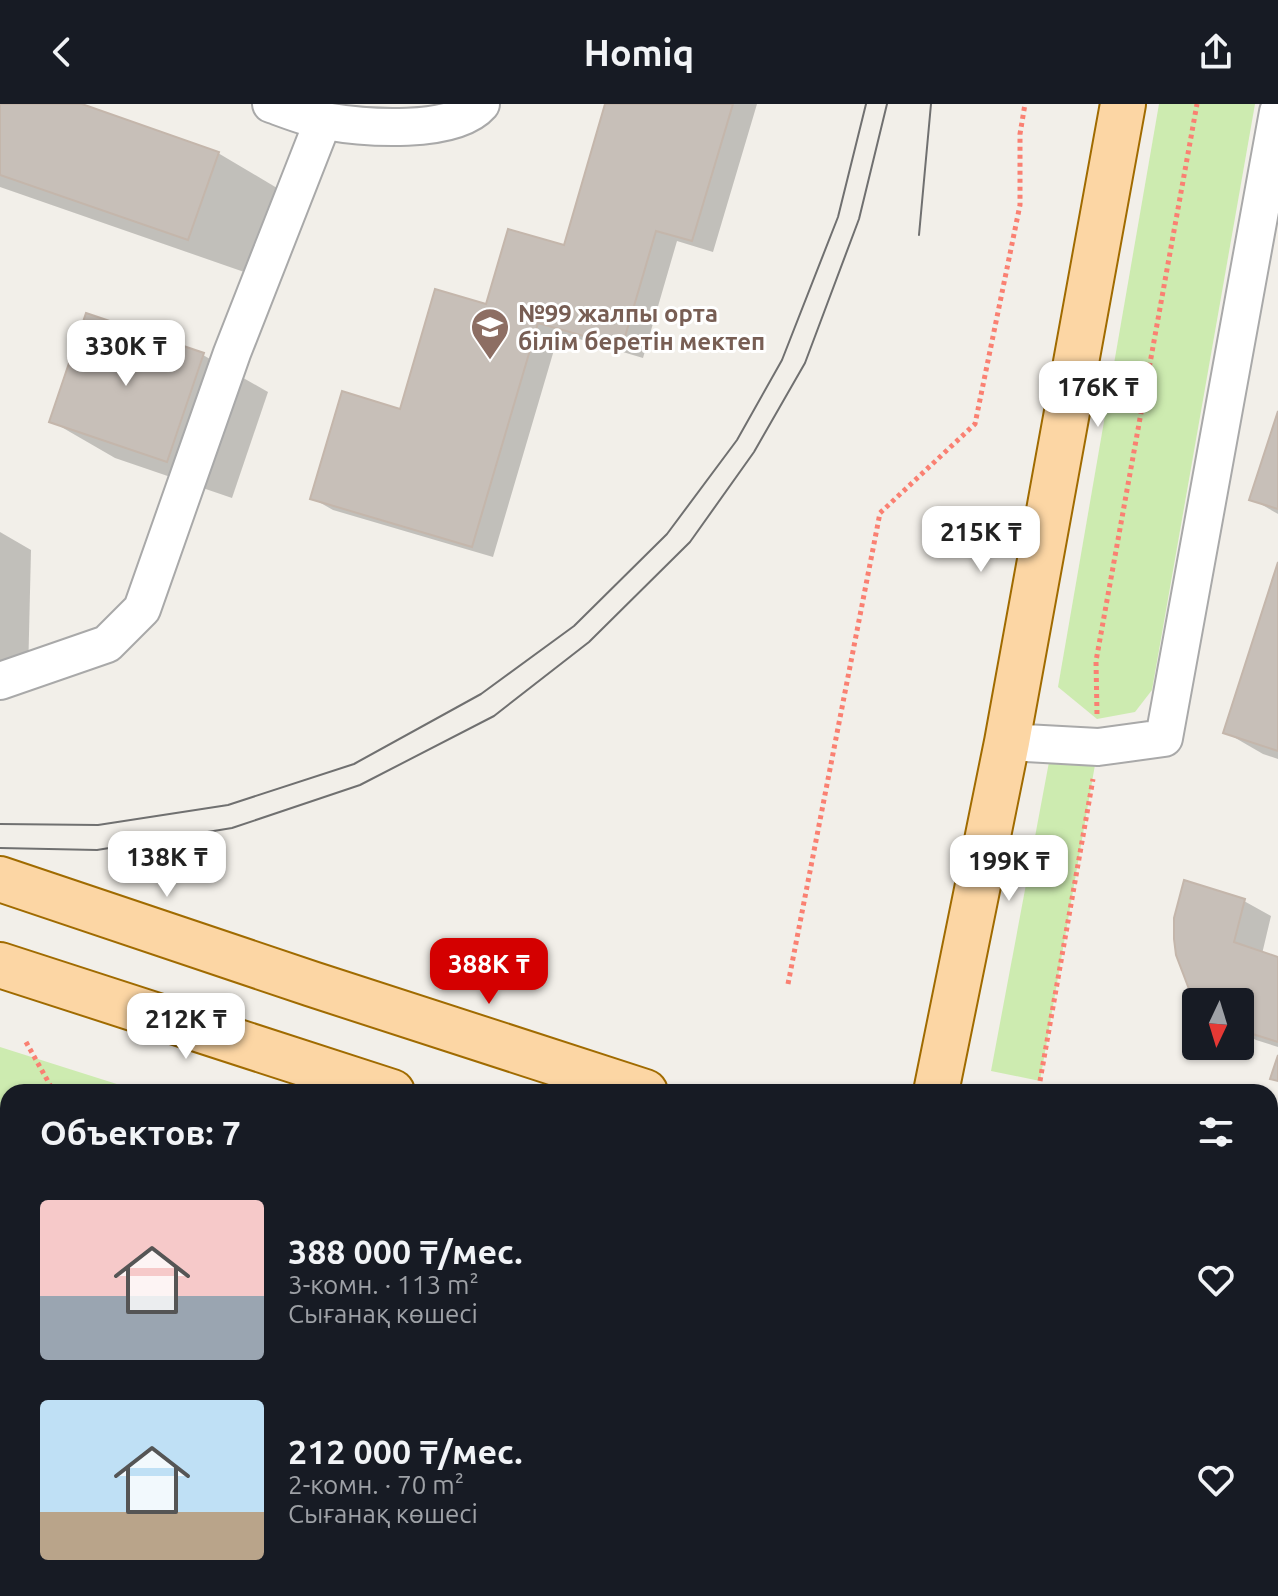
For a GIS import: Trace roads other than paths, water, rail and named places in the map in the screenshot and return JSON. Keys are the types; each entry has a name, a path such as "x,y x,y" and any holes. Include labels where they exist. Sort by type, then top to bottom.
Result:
{"main road":[{"path":"941,1072 943,964 1101,104"},
{"path":"941,1072 1007,742 1123,104"},
{"path":"0,879 620,1084"},
{"path":"0,965 367,1084"}],"street":[{"path":"271,104 323,121 413,129 472,115 481,104"},
{"path":"1007,742 1098,747 1164,738 1278,112"},
{"path":"0,681 107,644 142,609 232,353 323,121"}],"tram line":[{"path":"0,824 98,825 228,805 354,764 481,694 574,626 667,534 737,440 782,360 838,217 866,104"},
{"path":"0,848 97,850 232,828 360,785 494,716 589,642 690,542 754,452 805,363 859,219 887,104"},
{"path":"919,235 931,104"}],"place":[{"name":"№99 жалпы орта білім беретін мектеп","path":"490,361"}]}
